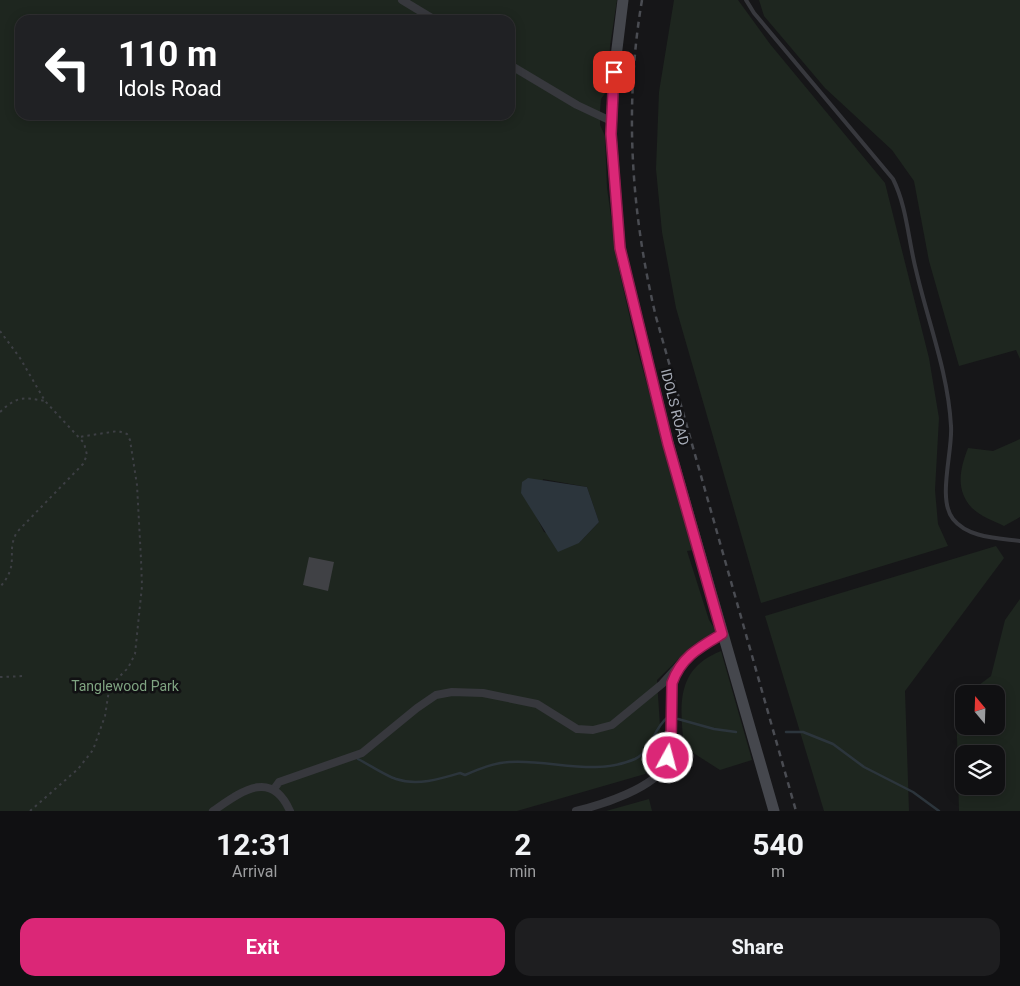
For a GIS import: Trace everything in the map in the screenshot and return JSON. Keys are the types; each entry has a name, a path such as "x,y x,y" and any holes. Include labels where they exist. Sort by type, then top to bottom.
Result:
{"street":[{"path":"402,0 427,15"},
{"name":"IDOLS ROAD","path":"623,0 614,72 612,121 620,248 668,444 774,811"},
{"path":"515,68 577,105 612,121"},
{"path":"274,789 279,782 362,753 436,695 452,692 483,693 537,704 577,729 593,730 612,725 662,684 698,648 722,634"},
{"path":"576,811 632,791 652,780 663,769 667,763 671,743 672,683 680,664"},
{"path":"213,811 238,795 258,786 274,789 284,798 290,811"}],"lane":[{"path":"746,0 754,13 893,179 902,196 911,250 940,356 950,403 951,432 946,495 947,508 954,519 965,530 979,535 1020,541"}],"path":[{"path":"0,331 20,358 45,401 84,443 87,455 83,464 12,539 13,565 6,580 0,587"},
{"path":"0,412 10,402 18,398 45,401"},
{"path":"30,811 78,769 93,750 105,716 109,690 113,683 128,668 135,654 142,586 137,485 130,440 127,434 118,431 79,437"},
{"path":"0,677 25,676"}],"green space":[{"name":"Tanglewood Park","path":"0,0 617,0 610,46 608,89 601,99 600,125 605,136 607,188 617,261 637,349 694,550 687,551 709,620 716,631 692,646 657,680 661,741 645,774 517,811 0,811","holes":["543,479 587,487 599,522 579,543 544,532 536,516"]},
{"path":"674,0 738,0 770,44 885,183 929,358 939,418 935,490 938,524 948,546 761,603 676,308 662,232 656,169 659,92"},
{"path":"759,0 1020,0 1020,359 1016,350 959,366 929,261 914,181 892,150 825,88 764,16"},
{"path":"1020,439 1020,517 1004,526 983,516 972,508 963,494 961,471 968,448 993,451"},
{"path":"996,546 1004,558 905,691 909,811 824,811 765,616"},
{"path":"1020,599 1020,811 959,811 959,795 1005,795 1005,745 957,745 957,735 1005,735 1005,685 979,685 991,676 1005,620"},
{"path":"721,651 752,760 720,770 684,747 682,703 688,678 695,668 706,659"},
{"path":"649,799 652,811 606,811"}],"shaded area":[{"path":"528,478 587,487 599,522 579,543 558,552 521,493 522,482"}],"building":[{"path":"309,557 334,562 328,591 303,585"}],"waterway":[{"path":"358,759 382,773 412,782 460,773 465,775 492,765 509,762 604,767 620,764 641,755 659,727 668,717"},
{"path":"678,719 714,729 736,732"},
{"path":"786,732 803,732 833,744 864,767 913,792 939,811"}],"railway":[{"path":"642,0 636,40 632,119 636,199 647,278 656,317 796,811"}],"route":[{"path":"614,72 611,134 620,248 668,444 722,634 698,648 680,664 675,675 672,683 671,743 668,758"}]}
